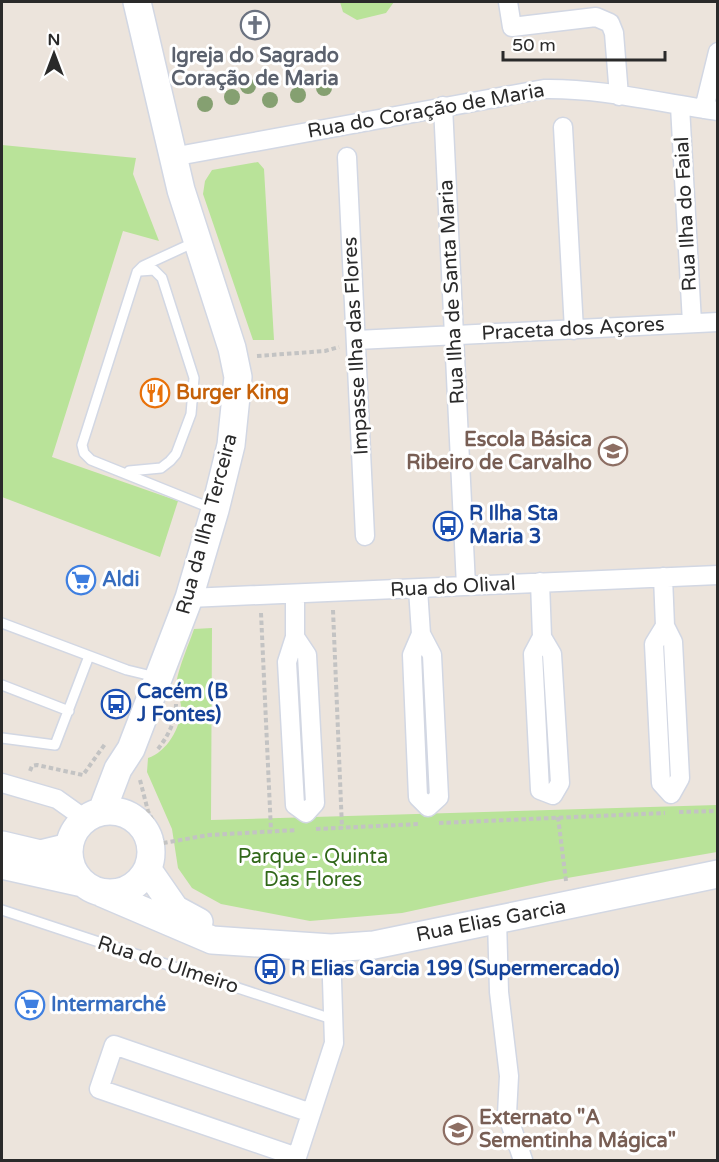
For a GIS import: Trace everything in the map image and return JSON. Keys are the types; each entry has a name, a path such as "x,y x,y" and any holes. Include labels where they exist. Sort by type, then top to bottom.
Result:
{"street":[{"name":"Rua da Ilha Terceira","path":"94,815 128,754 189,598 231,446 238,376 232,348 172,157 137,2"},
{"path":"508,2 512,27 596,17 610,23 614,33 620,96"},
{"path":"711,110 717,52"},
{"name":"Rua do Coração de Maria","path":"172,157 544,89 620,96 711,110"},
{"name":"Rua Ilha de Santa Maria","path":"443,106 466,586"},
{"name":"Rua Ilha do Faial","path":"680,106 692,323"},
{"path":"563,127 574,330"},
{"name":"Impasse Ilha das Flores","path":"347,157 365,536"},
{"name":"Praceta dos Açores","path":"357,340 717,322"},
{"name":"Rua do Olival","path":"189,598 260,597 717,575"},
{"path":"663,577 665,626 673,642 680,778 671,794 661,783 654,644 665,626"},
{"path":"540,582 542,637 552,654 560,783 553,795 540,790 533,654 542,637"},
{"path":"418,589 421,634 432,655 439,797 428,807 418,797 412,655 421,634"},
{"path":"295,595 295,637 287,662 295,805 306,813 315,803 307,655 295,637"},
{"name":"Rua da Ilha Terceira","path":"128,754 128,769 138,822"},
{"path":"2,783 57,799 94,815 128,815 138,822 146,832 151,844 148,870 140,881 129,889 116,893 93,888 70,861 69,847 72,837 94,815"},
{"path":"2,845 40,855 69,847"},
{"name":"Rua Elias Garcia","path":"2,865 93,888 212,940 331,948 374,945 717,874"},
{"name":"Rua Elias Garcia","path":"148,870 175,909 209,928 262,944"},
{"path":"497,920 499,992 509,1076 507,1114 523,1161"},
{"path":"311,1113 114,1045 99,1089 297,1159 334,1043 331,948"}],"lane":[{"path":"197,241 143,266 137,272 82,446 84,453 91,460 215,510"},
{"path":"121,471 143,472 161,468 176,454 191,414 195,378 162,278 154,270 137,272"},
{"path":"2,623 127,670 159,677"},
{"path":"2,738 55,745 89,656"},
{"path":"2,685 69,711"},
{"name":"Rua do Ulmeiro","path":"2,910 335,1020"}],"path":[{"path":"238,376 256,375 257,356 325,351 357,340"},
{"path":"332,593 342,828"},
{"path":"260,597 271,831"},
{"path":"29,773 32,765 37,765 83,775 102,745 128,754 140,779 148,811 163,843 209,835 271,831 717,811"},
{"path":"558,817 566,883"}],"green space":[{"path":"340,2 394,2 386,13 357,20 343,12"},
{"path":"2,145 136,158 133,174 159,241 123,231 52,457 178,501 160,557 2,497"},
{"path":"258,162 264,169 274,340 253,340 203,194 205,181 212,170"},
{"name":"Parque - Quinta Das Flores","path":"212,628 211,820 717,805 717,852 550,881 402,913 310,921 221,904 192,888 178,868 172,829 147,772 148,758 167,744 179,722 181,706 176,690 177,682 194,629"}],"place":[{"name":"Igreja do Sagrado Coração de Maria","path":"255,25"},
{"name":"Burger King","path":"155,393"},
{"name":"Escola Básica Ribeiro de Carvalho","path":"613,451"},
{"name":"R Ilha Sta Maria 3","path":"448,526"},
{"name":"Aldi","path":"81,580"},
{"name":"Cacém (B J Fontes)","path":"116,704"},
{"name":"R Elias Garcia 199 (Supermercado)","path":"270,969"},
{"name":"Intermarché","path":"30,1005"},
{"name":"Externato \"A Sementinha Mágica\"","path":"458,1130"}]}
